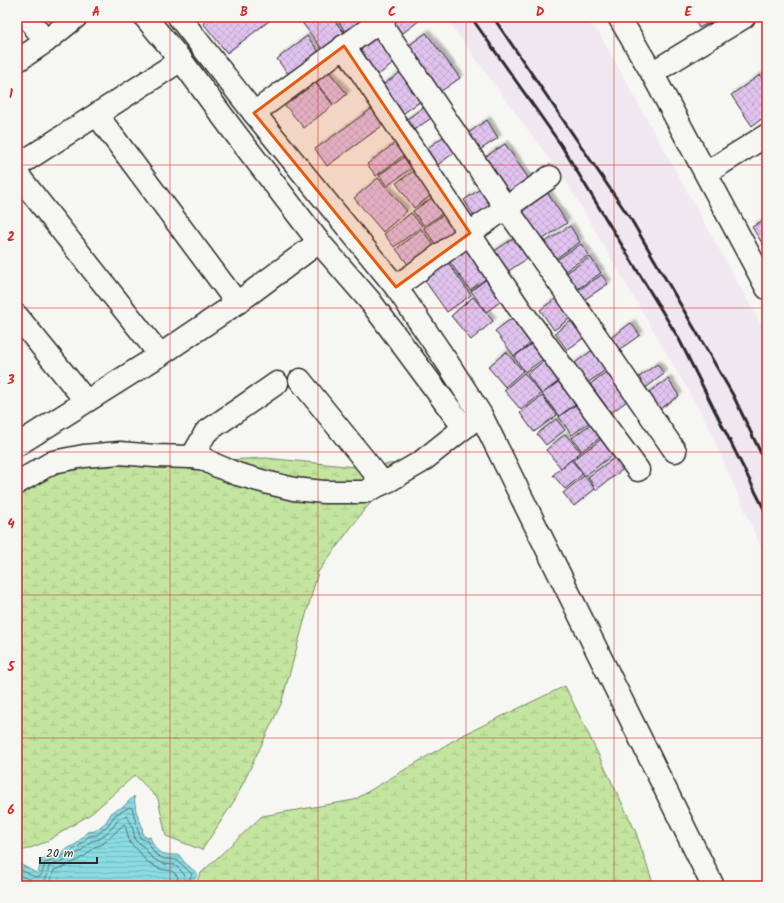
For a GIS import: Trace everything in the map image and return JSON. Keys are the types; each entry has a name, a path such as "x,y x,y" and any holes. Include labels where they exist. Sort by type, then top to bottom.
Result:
{"street":[{"path":"28,17 44,42"},
{"path":"17,61 76,17"},
{"path":"145,17 181,60 319,242 472,421"},
{"path":"619,17 652,73 766,285"},
{"path":"652,73 744,17"},
{"path":"254,113 382,19 506,208 675,451"},
{"path":"190,21 254,113 396,288 447,362 472,421 713,886"},
{"path":"344,46 519,308 638,470"},
{"path":"17,166 181,60"},
{"path":"97,115 237,303"},
{"path":"706,173 767,135"},
{"path":"17,174 160,355"},
{"path":"396,288 470,233 550,177"},
{"path":"17,445 160,355 237,303 319,242"},
{"path":"17,316 86,402"},
{"path":"300,380 383,483"},
{"path":"191,457 200,447 201,440 206,432 277,384"},
{"path":"17,483 53,462 84,456 120,453 204,459 237,474 294,489 324,492 364,492 421,462 472,421"}],"highlighted area":[{"path":"344,46 470,233 396,287 254,113"}],"shaded area":[{"path":"445,17 582,17 599,33 767,336 767,561 706,421 568,184"}],"green space":[{"path":"266,458 355,467 412,462 364,510 318,572 281,704 236,798 202,850 166,836 158,799 135,775 92,813 46,842 17,853 17,493 49,469"},
{"path":"565,686 635,830 654,886 194,886 201,873 262,816 354,800 461,736"}],"water":[{"path":"134,796 136,811 142,826 143,836 150,837 152,843 160,852 168,855 179,855 185,863 198,874 190,886 17,886 17,867 20,864 38,874 41,860 48,856 60,853 76,844 87,832 95,831 106,822 112,812 123,807"}],"building":[{"path":"211,17 274,17 227,53 203,23"},
{"path":"305,17 332,17 345,34 323,50 300,20"},
{"path":"336,17 369,17 346,33"},
{"path":"401,17 418,17 420,20 399,36 390,26"},
{"path":"693,17 714,17 715,20 699,28"},
{"path":"381,31 401,58 371,80 351,52"},
{"path":"426,33 460,78 437,94 404,49"},
{"path":"307,36 319,52 288,74 277,59"},
{"path":"326,68 347,94 334,105 313,79"},
{"path":"407,68 427,97 398,117 378,88"},
{"path":"760,75 767,86 767,115 752,126 731,95"},
{"path":"313,80 333,105 304,128 283,103"},
{"path":"432,101 440,112 411,132 403,122"},
{"path":"374,107 386,123 327,166 315,149"},
{"path":"487,120 498,138 475,153 464,136"},
{"path":"450,132 462,147 436,166 425,150"},
{"path":"399,140 408,152 376,176 367,164"},
{"path":"505,144 531,182 511,195 485,157"},
{"path":"409,154 416,165 387,186 379,175"},
{"path":"419,167 436,192 414,208 396,183"},
{"path":"378,178 407,211 383,232 354,198"},
{"path":"488,184 500,202 476,219 464,200"},
{"path":"545,189 567,223 534,245 512,212"},
{"path":"438,194 449,209 424,226 413,211"},
{"path":"449,211 462,229 437,246 424,228"},
{"path":"411,213 422,226 394,247 384,234"},
{"path":"767,218 767,251 752,227"},
{"path":"570,226 580,242 552,261 541,245"},
{"path":"421,229 435,247 410,267 396,249"},
{"path":"520,234 534,254 504,274 490,254"},
{"path":"469,243 491,275 470,290 447,258"},
{"path":"581,244 589,255 559,275 552,263"},
{"path":"444,257 471,295 447,312 420,274"},
{"path":"590,257 601,273 570,294 559,278"},
{"path":"492,275 507,297 486,312 471,291"},
{"path":"602,275 608,284 576,305 570,295"},
{"path":"562,294 576,314 554,330 540,310"},
{"path":"473,297 493,321 471,340 451,316"},
{"path":"519,313 537,339 514,356 495,331"},
{"path":"577,317 589,334 567,350 555,333"},
{"path":"631,323 640,335 613,354 605,342"},
{"path":"538,339 549,355 525,372 514,357"},
{"path":"594,349 608,368 586,384 572,365"},
{"path":"506,352 523,371 505,387 488,367"},
{"path":"549,357 564,377 542,394 527,374"},
{"path":"657,364 664,374 639,393 631,383"},
{"path":"610,369 631,398 611,413 590,384"},
{"path":"524,373 541,394 521,410 504,390"},
{"path":"564,378 581,400 559,416 542,394"},
{"path":"668,379 679,396 654,413 643,396"},
{"path":"542,396 557,415 534,432 520,413"},
{"path":"581,401 594,419 572,435 559,417"},
{"path":"556,419 565,430 546,445 537,434"},
{"path":"596,420 605,434 582,451 572,438"},
{"path":"565,434 581,452 561,468 546,450"},
{"path":"604,437 615,453 585,476 573,460"},
{"path":"618,455 626,467 596,490 588,477"},
{"path":"571,460 583,474 565,489 553,475"},
{"path":"584,476 595,489 574,506 563,493"}],"railway":[{"path":"471,17 561,145 679,339 767,515"},
{"path":"493,17 632,221 733,395 767,466"}]}
